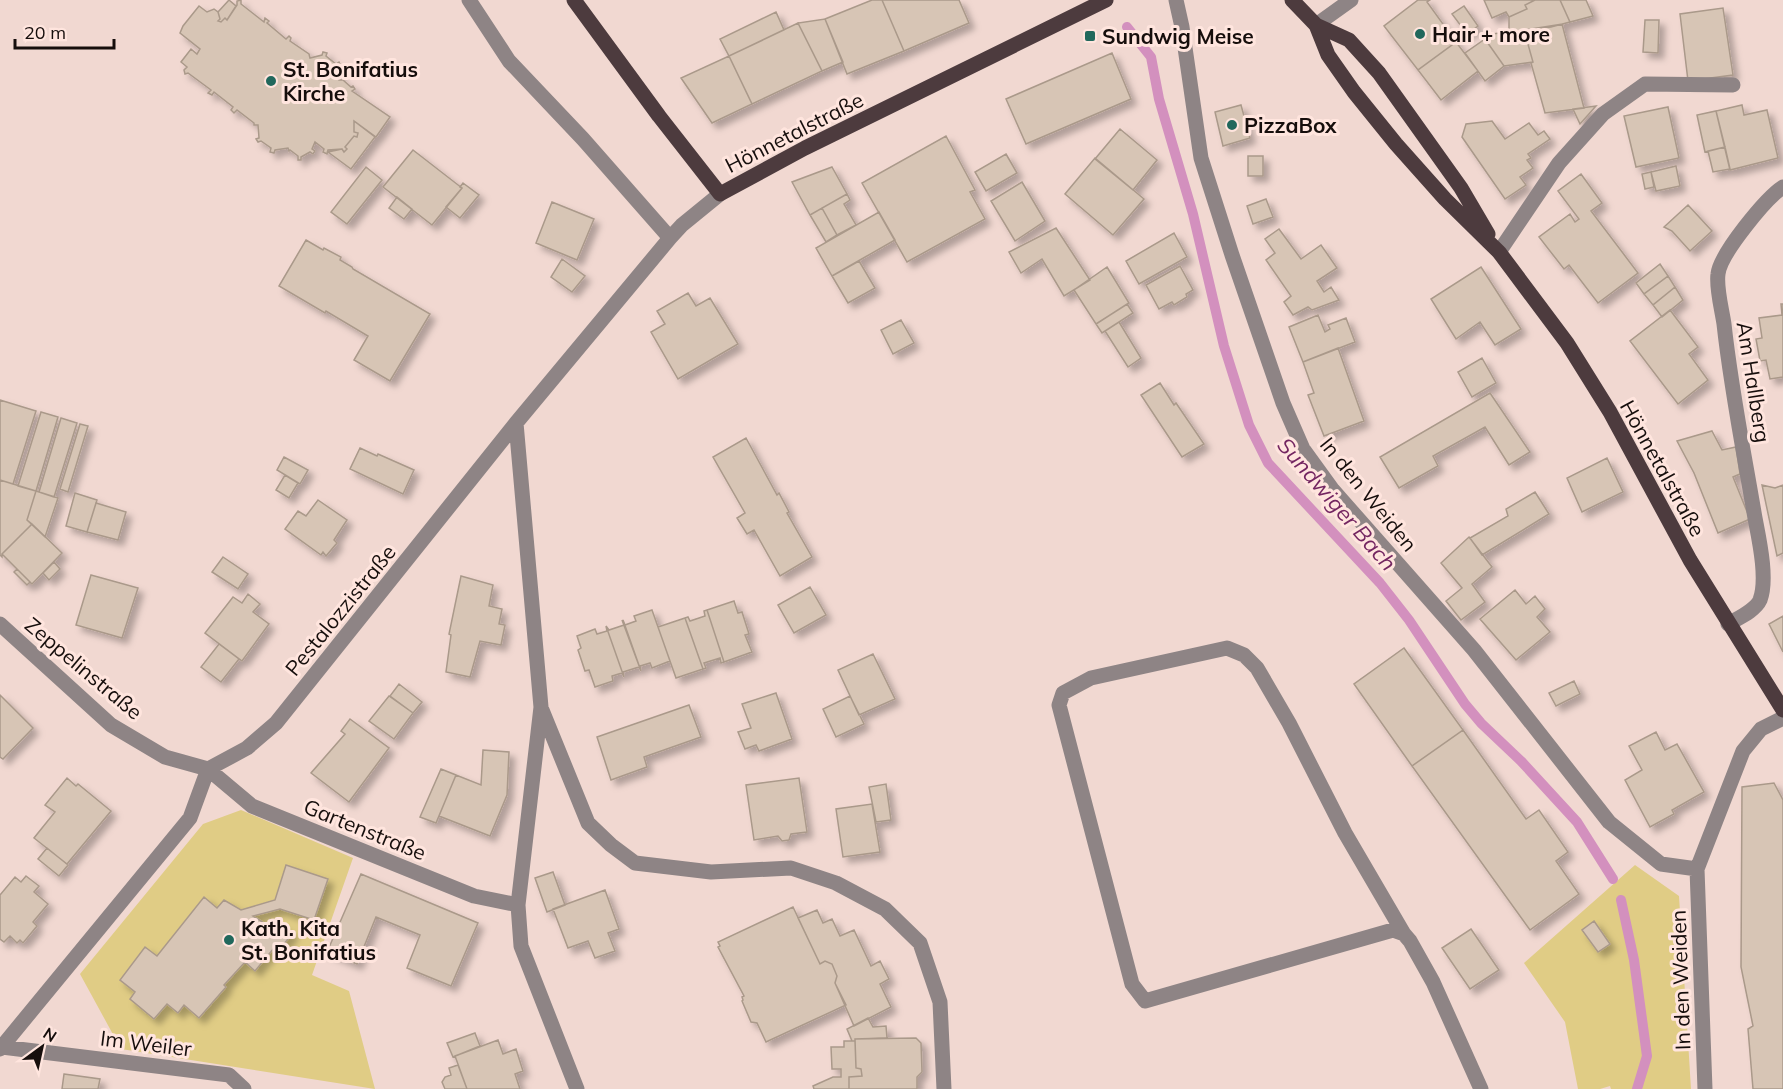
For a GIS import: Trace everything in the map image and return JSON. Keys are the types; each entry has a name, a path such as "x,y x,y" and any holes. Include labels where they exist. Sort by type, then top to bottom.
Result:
{"main road":[{"name":"Hönnetalstraße","path":"574,0 659,116 720,194 805,148 1106,0"},
{"name":"Hönnetalstraße","path":"1292,0 1316,24 1349,40 1379,73 1461,188 1499,252 1567,343 1690,560 1783,710"},
{"name":"Hönnetalstraße","path":"1316,24 1328,56 1361,100 1445,199 1499,252"}],"street":[{"path":"469,0 509,61 583,139 670,238"},
{"name":"In den Weiden","path":"1176,0 1201,158 1282,403 1303,449 1332,489 1474,650 1610,822 1661,864 1697,869"},
{"path":"1316,24 1351,0"},
{"path":"1499,252 1558,163 1602,114 1645,84 1733,85"},
{"name":"Am Hallberg","path":"1728,624 1752,610 1760,601 1762,586 1760,544 1728,365 1718,273 1726,255 1741,233 1774,193 1783,187"},
{"name":"Pestalozzistraße","path":"207,769 247,748 276,723 516,423 670,238 720,194"},
{"path":"516,423 541,707 518,905 520,946 577,1089"},
{"name":"Zeppelinstraße","path":"0,624 111,725 165,757 207,769"},
{"path":"1404,933 1393,930 1145,1001 1132,984 1059,705 1063,693 1091,678 1227,648 1244,654 1257,668 1285,715 1345,833 1433,982 1481,1089"},
{"path":"541,707 588,823 611,845 635,863 711,872 791,868 836,883 885,909 920,943 927,963 939,1002 944,1089"},
{"name":"In den Weiden","path":"1705,1089 1697,869 1743,751 1761,729 1783,717"},
{"path":"1,1048 190,818 207,769"},
{"name":"Gartenstraße","path":"207,769 252,806 474,896 518,905"},
{"name":"Im Weiler","path":"1,1048 229,1075 244,1089"}],"shaded area":[{"path":"241,810 353,858 312,975 349,991 375,1089 121,1049 80,974 203,824"},
{"path":"1635,865 1679,896 1691,1089 1611,1089 1610,1086 1600,1089 1578,1089 1565,1022 1524,963"}],"building":[{"path":"229,0 236,6 227,20 225,18 221,22 218,21 220,19 218,12"},
{"name":"St. Bonifatius Kirche","path":"241,0 241,4 264,22 265,18 269,21 267,23 286,39 289,36 290,41 309,54 310,58 322,55 323,52 327,53 326,56 336,64 339,62 341,66 338,67 339,80 353,86 355,89 352,91 390,117 376,137 354,121 354,132 358,133 357,137 354,136 345,147 347,149 344,152 342,149 328,150 327,154 315,142 312,149 315,151 313,154 310,152 301,157 301,160 298,160 298,156 288,148 275,150 274,153 270,152 271,148 256,139 259,138 258,125 254,125 237,110 234,113 231,110 233,107 214,92 212,95 208,93 211,90 188,73 185,74 184,70 187,67 181,62 191,49 197,54 200,49 180,33 183,26 199,6 207,12 214,9 218,12 220,19 218,21 221,22 225,18 227,20 237,5 237,1"},
{"path":"872,0 882,0 904,51 847,74 825,19"},
{"path":"882,0 959,0 969,23 904,51"},
{"name":"Hair + more","path":"1418,0 1430,0 1427,2 1456,42 1418,70 1384,26"},
{"path":"1484,0 1535,0 1525,5 1527,9 1509,17 1506,12 1492,18"},
{"path":"1535,0 1560,0 1570,22 1551,27 1509,32 1509,17 1527,9 1525,5"},
{"path":"1560,0 1586,0 1593,16 1570,22"},
{"path":"1464,6 1478,26 1467,34 1452,14"},
{"path":"1723,8 1733,75 1688,81 1680,14"},
{"path":"776,12 784,30 729,56 720,39"},
{"path":"825,19 843,62 822,71 798,23"},
{"path":"1645,20 1659,20 1658,53 1643,52"},
{"path":"798,23 822,71 752,104 729,56"},
{"path":"1562,24 1584,108 1545,113 1524,30"},
{"path":"1524,30 1533,62 1504,66 1485,39 1492,34"},
{"path":"1485,39 1504,66 1485,81 1465,53"},
{"path":"1456,42 1478,71 1441,100 1418,70"},
{"path":"1112,53 1131,99 1026,144 1006,99"},
{"path":"729,56 752,104 712,123 681,78"},
{"name":"PizzaBox","path":"1241,105 1250,138 1223,146 1215,112"},
{"path":"1742,105 1744,115 1767,110 1778,158 1730,170 1716,111"},
{"path":"1596,106 1580,124 1573,109"},
{"path":"1668,107 1679,158 1636,167 1624,116"},
{"path":"1716,111 1725,147 1705,152 1697,115"},
{"path":"354,121 375,137 351,169 328,152 342,149 344,152 347,149 345,147 354,136 357,137 358,133 354,132"},
{"path":"1492,121 1505,139 1529,123 1538,135 1544,131 1550,139 1528,154 1531,158 1527,160 1533,168 1520,177 1526,185 1505,199 1462,137 1466,124"},
{"path":"1120,129 1157,160 1133,190 1095,159"},
{"path":"946,136 975,190 970,192 985,219 907,262 862,183"},
{"path":"1725,147 1730,169 1713,172 1708,151"},
{"path":"413,150 462,188 432,225 383,187"},
{"path":"1006,154 1017,173 986,191 975,172"},
{"path":"1248,156 1263,156 1263,176 1248,176"},
{"path":"1095,158 1144,199 1113,235 1065,194"},
{"path":"1676,166 1680,186 1656,191 1651,172"},
{"path":"366,167 382,180 347,224 331,212"},
{"path":"832,167 847,194 810,215 792,182"},
{"path":"1651,172 1654,187 1645,189 1642,174"},
{"path":"1581,174 1602,203 1591,211 1638,273 1598,303 1569,265 1564,269 1539,237 1570,214 1575,222 1579,219 1558,191"},
{"path":"1022,182 1045,221 1015,241 991,201"},
{"path":"463,183 479,195 460,218 446,207 462,188 460,187"},
{"path":"847,194 850,200 844,204 856,225 837,235 822,208"},
{"path":"397,197 412,209 404,219 389,208"},
{"path":"1266,199 1273,217 1253,224 1247,206"},
{"path":"552,202 594,219 577,260 536,243"},
{"path":"1688,205 1712,231 1690,251 1672,231 1664,227"},
{"path":"822,208 837,235 826,242 810,215"},
{"path":"879,212 895,240 832,276 816,248"},
{"path":"1056,228 1090,280 1064,296 1042,259 1021,273 1009,252"},
{"path":"1279,229 1301,259 1321,245 1337,268 1317,281 1324,292 1331,287 1339,300 1312,310 1308,307 1293,315 1284,302 1291,296 1266,260 1275,253 1265,239"},
{"path":"1174,233 1187,257 1139,284 1126,261"},
{"path":"306,240 341,257 340,260 353,269 430,314 390,381 354,360 368,336 279,286"},
{"path":"562,259 585,276 572,292 551,277"},
{"path":"859,261 875,288 848,303 832,276"},
{"path":"1660,264 1668,276 1644,294 1636,283"},
{"path":"1180,266 1193,290 1174,305 1172,302 1159,309 1146,285"},
{"path":"1107,267 1129,303 1096,324 1074,290"},
{"path":"1481,267 1521,329 1495,345 1480,322 1456,339 1431,299"},
{"path":"1668,276 1675,287 1653,305 1644,294"},
{"path":"1675,287 1683,300 1662,317 1653,305"},
{"path":"688,293 696,306 710,298 738,344 678,379 651,332 665,324 657,311"},
{"path":"1127,304 1133,313 1102,333 1096,324"},
{"path":"1781,304 1783,304 1783,377 1770,379 1766,360 1760,361 1756,339 1762,338 1759,318 1782,315"},
{"path":"1670,310 1698,347 1689,354 1708,380 1678,404 1630,341"},
{"path":"1318,315 1325,332 1330,329 1328,325 1346,318 1355,342 1303,362 1289,327"},
{"path":"901,320 914,343 893,354 881,330"},
{"path":"1119,322 1141,358 1128,367 1105,331"},
{"path":"1338,348 1364,421 1324,436 1308,395 1314,393 1303,362"},
{"path":"1482,358 1496,383 1472,397 1458,372"},
{"path":"1160,383 1204,444 1182,457 1141,395"},
{"path":"1490,393 1530,452 1509,465 1485,427 1433,456 1438,466 1399,488 1380,457"},
{"path":"0,400 36,411 13,484 0,480"},
{"path":"41,412 58,417 36,491 18,486"},
{"path":"61,418 77,423 54,497 39,492"},
{"path":"80,424 88,426 68,492 60,489"},
{"path":"1712,431 1722,450 1736,447 1740,474 1733,477 1750,519 1718,533 1694,473 1677,441"},
{"path":"746,438 777,495 779,493 789,512 787,513 812,557 780,576 754,530 747,534 737,518 745,513 713,457"},
{"path":"360,448 414,470 403,494 350,469"},
{"path":"284,457 308,470 300,484 277,470"},
{"path":"1607,458 1623,492 1582,512 1567,478"},
{"path":"285,475 298,483 289,498 276,490"},
{"path":"0,480 36,491 27,520 32,524 2,554 2,557 0,555"},
{"path":"1762,485 1775,488 1783,485 1783,553 1777,556"},
{"path":"36,491 58,498 45,537 27,520"},
{"path":"1535,492 1549,514 1482,555 1470,538 1508,516 1506,509"},
{"path":"75,493 97,500 87,532 66,526"},
{"path":"318,500 347,520 334,540 337,543 326,556 323,552 321,555 285,529 298,511 306,516"},
{"path":"96,503 126,512 118,540 87,532"},
{"path":"32,524 62,553 32,584 2,554"},
{"path":"1469,537 1492,567 1472,584 1485,602 1461,620 1446,601 1462,588 1441,563"},
{"path":"223,557 248,574 238,589 212,572"},
{"path":"54,562 60,569 49,580 43,573"},
{"path":"17,569 30,582 27,585 14,572"},
{"path":"91,575 138,588 122,638 76,625"},
{"path":"461,576 493,585 489,606 502,609 499,624 505,625 501,645 480,641 470,677 446,672 451,635 449,634"},
{"path":"810,587 826,615 794,633 778,605"},
{"path":"1515,590 1526,604 1535,596 1545,609 1537,617 1550,632 1516,660 1480,619"},
{"path":"248,594 260,604 253,612 269,624 242,661 205,633 233,597 242,603"},
{"path":"734,601 738,613 742,612 749,634 745,635 752,652 724,662 707,610"},
{"path":"652,610 670,661 652,668 650,663 640,666 641,671 623,620 625,625 636,621 634,616"},
{"path":"707,610 724,662 721,663 720,658 704,663 706,668 703,669 685,618 688,617 690,621 705,616 704,611"},
{"path":"1783,616 1783,652 1769,624"},
{"path":"685,618 703,669 676,678 658,627"},
{"path":"624,625 641,671 639,667 623,672 624,677 606,626 609,630"},
{"path":"606,626 624,677 622,673 612,676 613,681 595,687 589,670 585,671 578,650 581,648 577,636 595,629 597,634 607,631"},
{"path":"219,644 239,659 221,682 201,667"},
{"path":"1404,648 1463,730 1412,766 1354,684"},
{"path":"873,654 895,699 859,715 838,670"},
{"path":"1574,681 1580,694 1556,706 1549,693"},
{"path":"399,684 422,702 413,713 390,696"},
{"path":"776,693 792,739 759,751 756,745 745,749 738,732 751,728 742,704"},
{"path":"0,695 33,728 3,759 0,757"},
{"path":"389,696 413,713 394,739 369,721"},
{"path":"850,696 864,724 836,737 823,709"},
{"path":"689,705 701,737 644,757 647,767 611,780 597,737"},
{"path":"350,719 389,748 349,802 311,773 345,734 341,731"},
{"path":"1463,730 1526,819 1539,810 1568,852 1556,861 1579,894 1530,930 1412,766"},
{"path":"1656,732 1665,750 1677,744 1704,792 1672,810 1674,814 1650,827 1625,780 1642,770 1629,746"},
{"path":"483,750 509,752 507,795 490,836 439,816 456,775 481,785"},
{"path":"441,769 456,775 436,823 420,817"},
{"path":"67,778 76,786 78,784 111,811 67,864 34,838 55,812 45,805"},
{"path":"799,778 807,832 791,834 789,840 782,841 778,836 754,840 746,785"},
{"path":"1774,783 1783,800 1783,1089 1753,1089 1748,1029 1753,1026 1741,967 1742,787"},
{"path":"886,784 891,820 876,822 869,787"},
{"path":"872,804 880,852 843,857 836,809"},
{"path":"47,848 68,865 59,876 38,859"},
{"name":"Kath. Kita St. Bonifatius","path":"286,865 328,879 314,920 280,909 253,916 267,925 270,919 293,933 278,951 274,948 255,971 245,962 199,1018 184,1005 178,1013 167,1004 154,1019 130,999 135,992 120,980 145,947 157,956 204,897 217,908 224,900 241,910 275,900"},
{"path":"553,872 565,905 547,912 535,878"},
{"path":"361,874 478,923 451,986 407,968 420,935 376,917 357,964 327,952"},
{"path":"26,876 39,886 34,892 48,904 33,922 37,926 23,943 20,940 17,943 10,936 4,942 0,939 0,895 15,877 21,882"},
{"path":"605,890 619,929 608,933 615,951 595,958 588,941 568,948 553,909"},
{"path":"793,907 820,964 825,961 832,964 837,976 835,983 846,1005 766,1042 757,1023 751,1022 742,1001 744,996 718,947 720,946 718,942"},
{"path":"817,910 823,923 832,919 840,936 854,930 871,966 880,961 889,979 880,984 891,1007 854,1026 835,983 837,976 832,964 825,961 820,964 798,918"},
{"path":"1594,921 1610,944 1598,952 1582,930"},
{"path":"1471,929 1499,970 1470,989 1442,948"},
{"path":"868,1018 873,1027 886,1026 887,1038 852,1041 847,1029"},
{"path":"475,1033 480,1046 453,1057 447,1043"},
{"path":"916,1038 921,1043 922,1072 917,1077 917,1089 849,1089 849,1077 862,1076 861,1069 856,1068 855,1039"},
{"path":"498,1040 503,1054 516,1049 523,1071 515,1074 520,1089 467,1089 455,1056"},
{"path":"844,1041 855,1041 856,1068 861,1069 862,1076 849,1077 849,1089 814,1089 813,1086 833,1077 841,1077 841,1069 832,1069 831,1047 844,1047"},
{"path":"458,1065 467,1089 445,1089 442,1082 445,1077 451,1075 449,1068"},
{"path":"64,1074 100,1079 98,1089 62,1089"}],"waterway":[{"name":"Sundwiger Bach","path":"1127,27 1151,57 1159,99 1193,214 1224,346 1249,425 1268,463 1380,583 1409,620 1465,704 1577,822 1613,879"},
{"name":"Sundwiger Bach","path":"1621,900 1634,960 1647,1056 1637,1089"}],"place":[{"name":"Hair + more","path":"1420,34"},
{"name":"Sundwig Meise","path":"1090,36"},
{"name":"St. Bonifatius Kirche","path":"271,81"},
{"name":"PizzaBox","path":"1232,125"},
{"name":"Kath. Kita St. Bonifatius","path":"229,940"}]}
